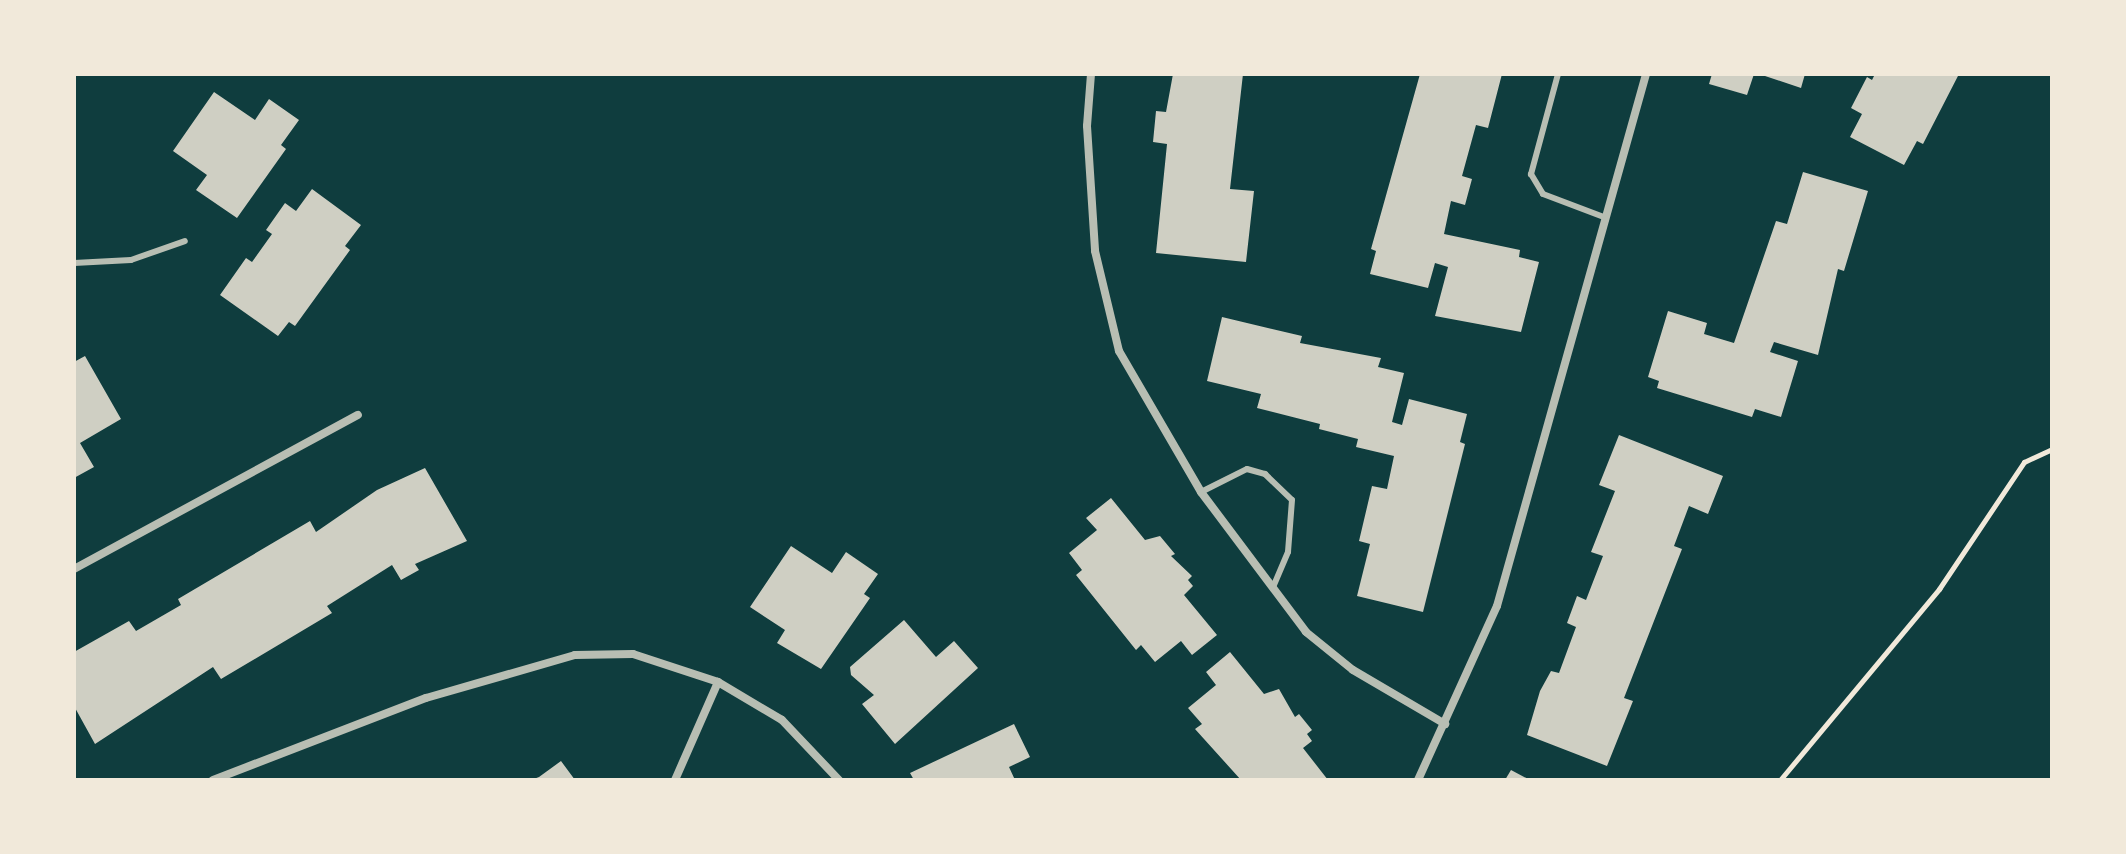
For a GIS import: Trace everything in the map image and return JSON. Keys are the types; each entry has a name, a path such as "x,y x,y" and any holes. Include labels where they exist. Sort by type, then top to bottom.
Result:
{"street":[{"path":"1091,74 1087,126 1095,251 1119,351 1201,492 1306,632 1353,670 1445,724"},
{"path":"1418,780 1497,606 1646,74"},
{"path":"74,569 358,415"},
{"path":"213,780 426,698 575,655 633,654 718,682 782,720 839,780"},
{"path":"675,780 718,682"}],"lane":[{"path":"1558,74 1531,174 1543,194 1604,217"},
{"path":"74,263 131,260 185,241"},
{"path":"1201,492 1247,469 1265,474 1292,500 1288,552 1273,588"}],"path":[{"path":"1780,780 1939,589 2024,462 2052,449"}],"building":[{"path":"1173,74 1243,74 1230,189 1254,191 1246,262 1156,253 1167,144 1153,142 1156,111 1166,112"},
{"path":"1420,74 1502,74 1488,128 1476,125 1462,176 1472,179 1465,205 1451,201 1444,234 1520,250 1519,257 1539,262 1521,332 1435,316 1448,267 1435,263 1428,288 1370,274 1376,251 1371,249"},
{"path":"1712,74 1754,74 1747,95 1709,84"},
{"path":"1759,74 1805,74 1801,88"},
{"path":"1875,74 1959,74 1923,144 1917,141 1904,165 1850,137 1862,114 1851,108 1867,77 1872,80"},
{"path":"214,92 255,120 269,99 299,120 281,145 286,149 237,218 196,190 207,175 173,151"},
{"path":"1803,172 1868,191 1844,271 1838,269 1818,355 1774,342 1770,352 1798,361 1781,417 1755,409 1752,417 1657,388 1659,381 1648,377 1668,311 1707,323 1704,334 1734,343 1776,221 1787,224"},
{"path":"312,189 361,225 345,246 350,250 295,326 289,322 278,336 220,295 246,258 252,262 272,234 266,230 285,203 296,211"},
{"path":"1222,317 1302,336 1300,343 1381,358 1378,367 1404,373 1392,422 1402,425 1409,399 1467,414 1460,442 1465,444 1423,612 1357,596 1370,544 1359,541 1372,486 1387,489 1394,456 1356,447 1358,439 1319,429 1320,424 1257,408 1261,394 1207,381"},
{"path":"85,356 121,419 80,443 94,467 74,478 74,362"},
{"path":"1619,435 1723,476 1708,514 1689,506 1674,546 1682,549 1624,698 1633,701 1607,766 1527,735 1540,691 1551,671 1559,673 1576,627 1567,623 1577,596 1586,600 1603,556 1591,552 1615,491 1599,485"},
{"path":"425,468 467,541 415,564 419,570 401,580 392,565 327,606 332,613 221,679 213,667 95,744 74,706 74,652 129,621 136,631 181,605 178,599 310,521 316,532 377,490"},
{"path":"1111,498 1145,540 1160,536 1175,554 1171,556 1192,576 1188,580 1193,586 1184,595 1217,635 1192,655 1181,641 1155,662 1141,645 1136,650 1076,575 1082,570 1069,553 1097,530 1086,518"},
{"path":"791,546 832,573 846,552 878,574 864,594 870,598 821,669 777,643 785,630 750,607"},
{"path":"904,620 936,657 954,641 978,668 895,744 862,704 874,695 851,675 850,667"},
{"path":"1230,652 1264,694 1279,689 1295,717 1299,714 1312,730 1307,734 1312,741 1303,748 1328,780 1241,780 1195,729 1202,724 1188,708 1216,685 1206,672"},
{"path":"1014,724 1030,757 1009,767 1015,780 914,780 910,773"},
{"path":"561,761 575,780 531,780 539,777"},
{"path":"1511,770 1530,780 1505,780"}]}
